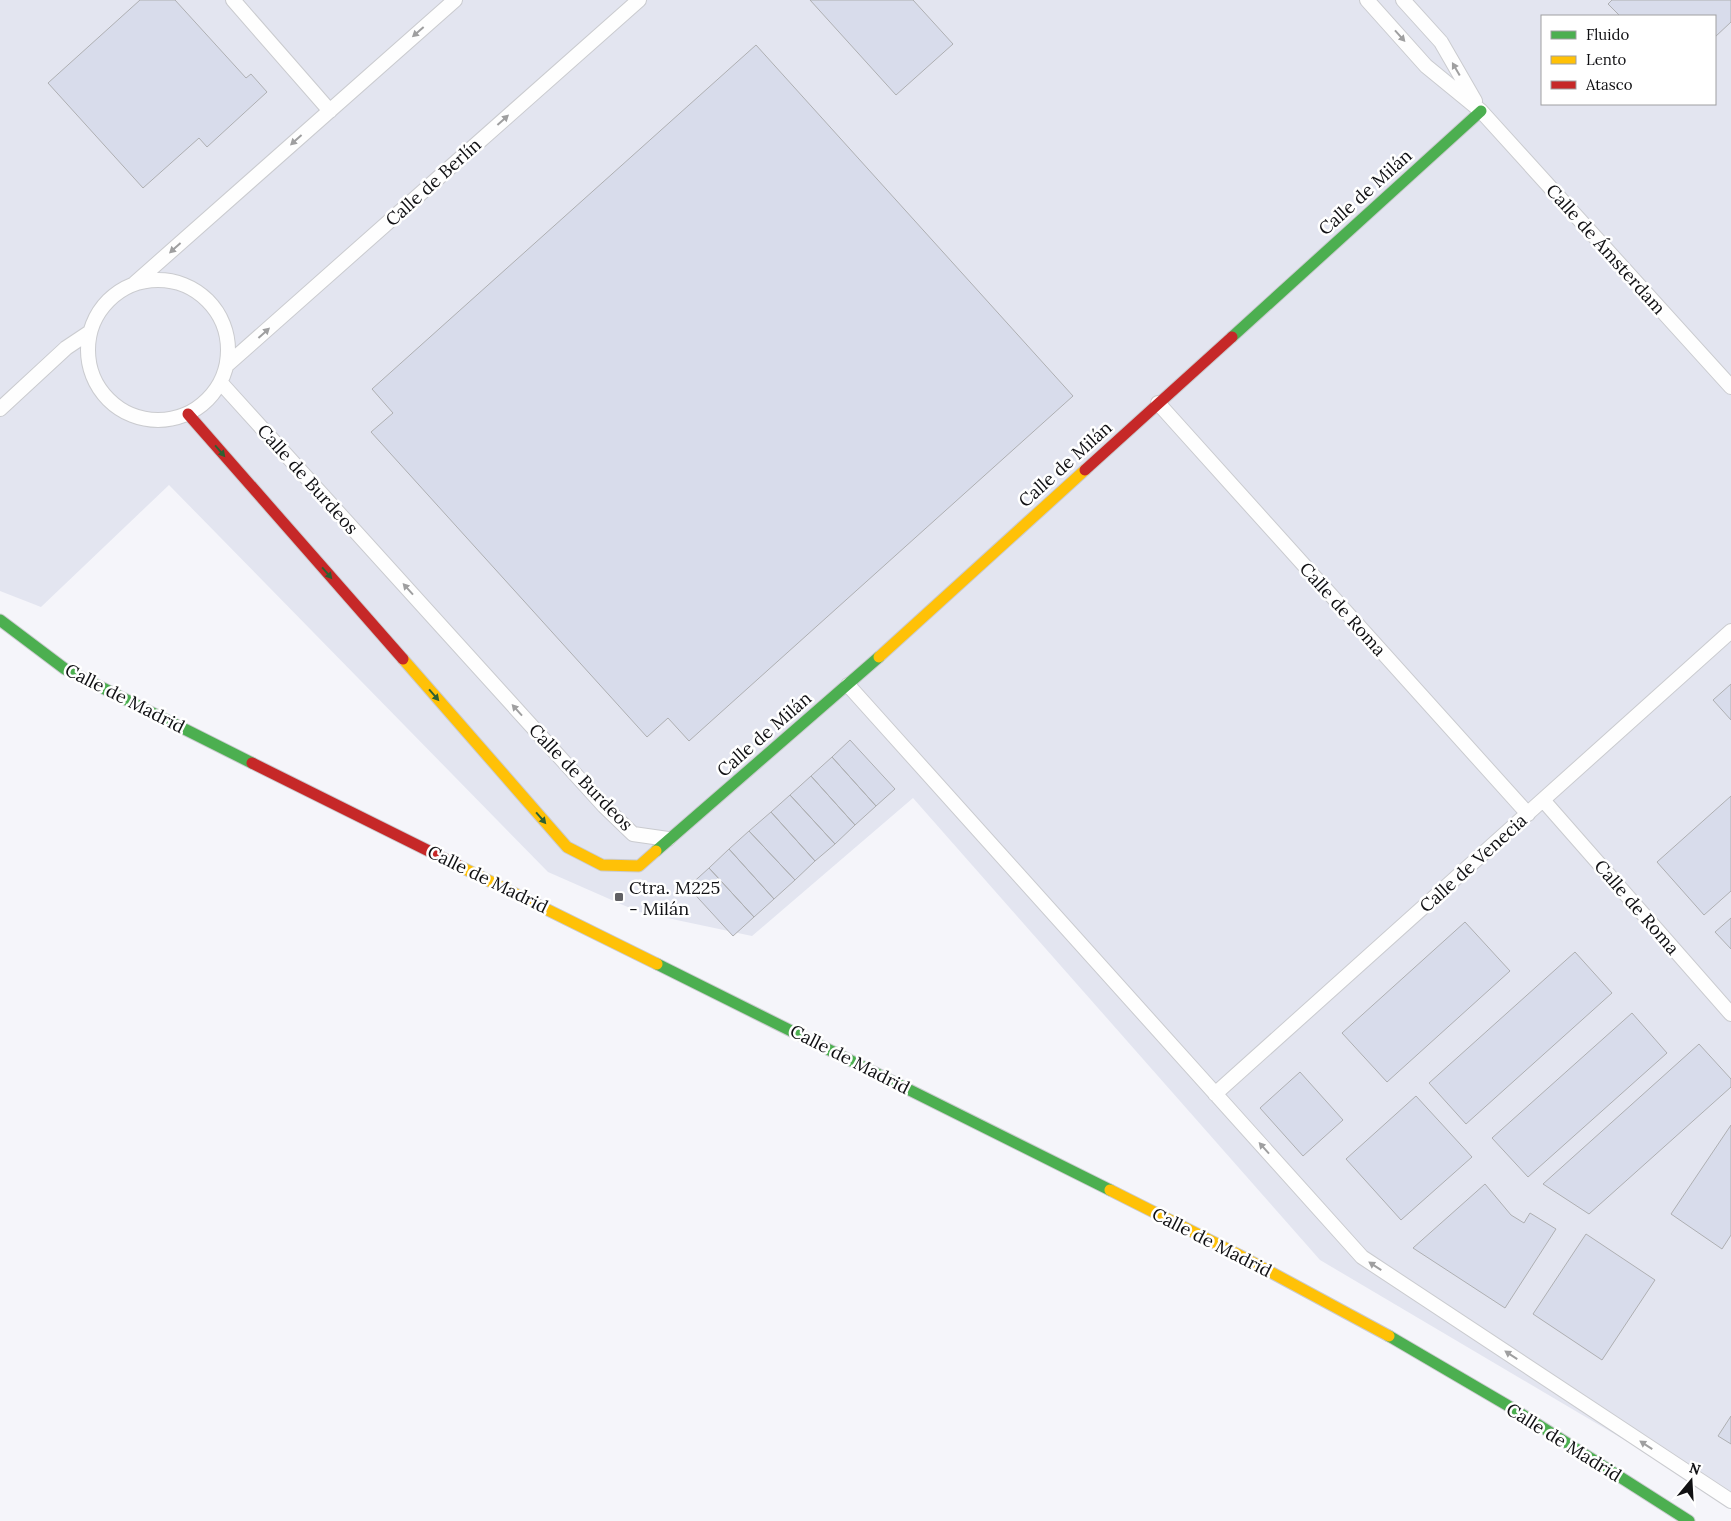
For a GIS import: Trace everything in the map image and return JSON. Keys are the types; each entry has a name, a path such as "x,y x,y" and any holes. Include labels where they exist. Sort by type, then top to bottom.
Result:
{"street":[{"path":"233,0 330,110"},
{"path":"134,284 156,280 177,282 196,291 212,305 223,323 227,337 227,365 221,383 207,401 188,414 166,420 144,419 122,411 105,397 93,377 88,355 90,332 99,311 114,295 134,284 455,0"},
{"name":"Calle de Berlín","path":"227,365 639,0"},
{"name":"Calle de Ámsterdam","path":"1367,0 1426,66 1481,111 1731,387"},
{"name":"Calle de Ámsterdam","path":"1403,0 1441,42 1481,111"},
{"name":"Calle de Milán","path":"668,839 848,685 1481,111"},
{"path":"0,409 66,348 90,332"},
{"name":"Calle de Burdeos","path":"221,383 604,806 633,834 668,839"},
{"name":"Calle de Roma","path":"1158,404 1528,814"},
{"path":"188,414 567,847 602,865 639,866 668,839"},
{"name":"Calle de Madrid","path":"0,620 65,669 736,1002 1247,1259 1385,1333 1512,1408 1689,1521"},
{"name":"Calle de Venecia","path":"1215,1094 1731,631"},
{"path":"848,685 1362,1257 1731,1501"},
{"name":"Calle de Roma","path":"1543,800 1731,1014"}],"shaded area":[{"path":"0,0 1731,0 1731,1503 1320,1260 913,798 752,936 639,912 548,872 169,485 41,607 0,591"}],"building":[{"path":"140,0 175,0 246,78 251,74 267,92 207,147 199,138 143,188 48,83"},
{"path":"810,0 913,0 953,44 896,95"},
{"path":"1612,0 1731,0 1731,22 1716,36 1716,15 1619,15 1608,4"},
{"path":"756,45 1073,396 689,741 668,718 647,737 371,432 393,413 372,389"},
{"path":"1731,684 1731,720 1713,700"},
{"path":"850,740 895,789 876,806 832,757"},
{"path":"832,757 876,806 855,825 811,776"},
{"path":"811,776 855,825 835,844 790,795"},
{"path":"790,795 835,844 815,861 771,812"},
{"path":"1731,796 1731,891 1704,915 1657,862"},
{"path":"771,812 815,861 795,880 749,831"},
{"path":"749,831 795,880 774,899 729,849"},
{"path":"729,849 774,899 754,917 709,868"},
{"path":"709,868 754,917 733,936 688,887"},
{"path":"1731,918 1731,949 1715,932"},
{"path":"1465,922 1510,971 1387,1082 1342,1033"},
{"path":"1575,952 1612,993 1466,1124 1429,1083"},
{"path":"1632,1013 1667,1053 1528,1177 1492,1138"},
{"path":"1699,1044 1731,1079 1731,1087 1589,1214 1543,1184"},
{"path":"1300,1072 1343,1120 1303,1156 1260,1108"},
{"path":"1416,1096 1472,1157 1401,1220 1346,1159"},
{"path":"1731,1125 1731,1235 1722,1249 1671,1214"},
{"path":"1485,1184 1511,1215 1524,1223 1530,1213 1556,1229 1505,1308 1413,1248"},
{"path":"1586,1234 1655,1280 1602,1360 1533,1314"},
{"path":"1731,1416 1731,1444 1718,1436"}],"traffic: fast":[{"path":"1232,337 1481,111"},
{"path":"0,620 65,669 252,763"},
{"path":"656,851 879,657"},
{"path":"657,964 1110,1190"},
{"path":"1389,1336 1512,1408 1689,1521"}],"traffic: slow":[{"path":"879,657 1085,470"},
{"path":"403,659 567,847 602,865 639,866 656,851"},
{"path":"459,866 657,964"},
{"path":"1110,1190 1239,1255 1389,1336"}],"traffic: jam":[{"path":"1085,470 1232,337"},
{"path":"188,414 403,659"},
{"path":"252,763 459,866"}],"place":[{"name":"Ctra. M225 - Milán","path":"619,897"}]}
